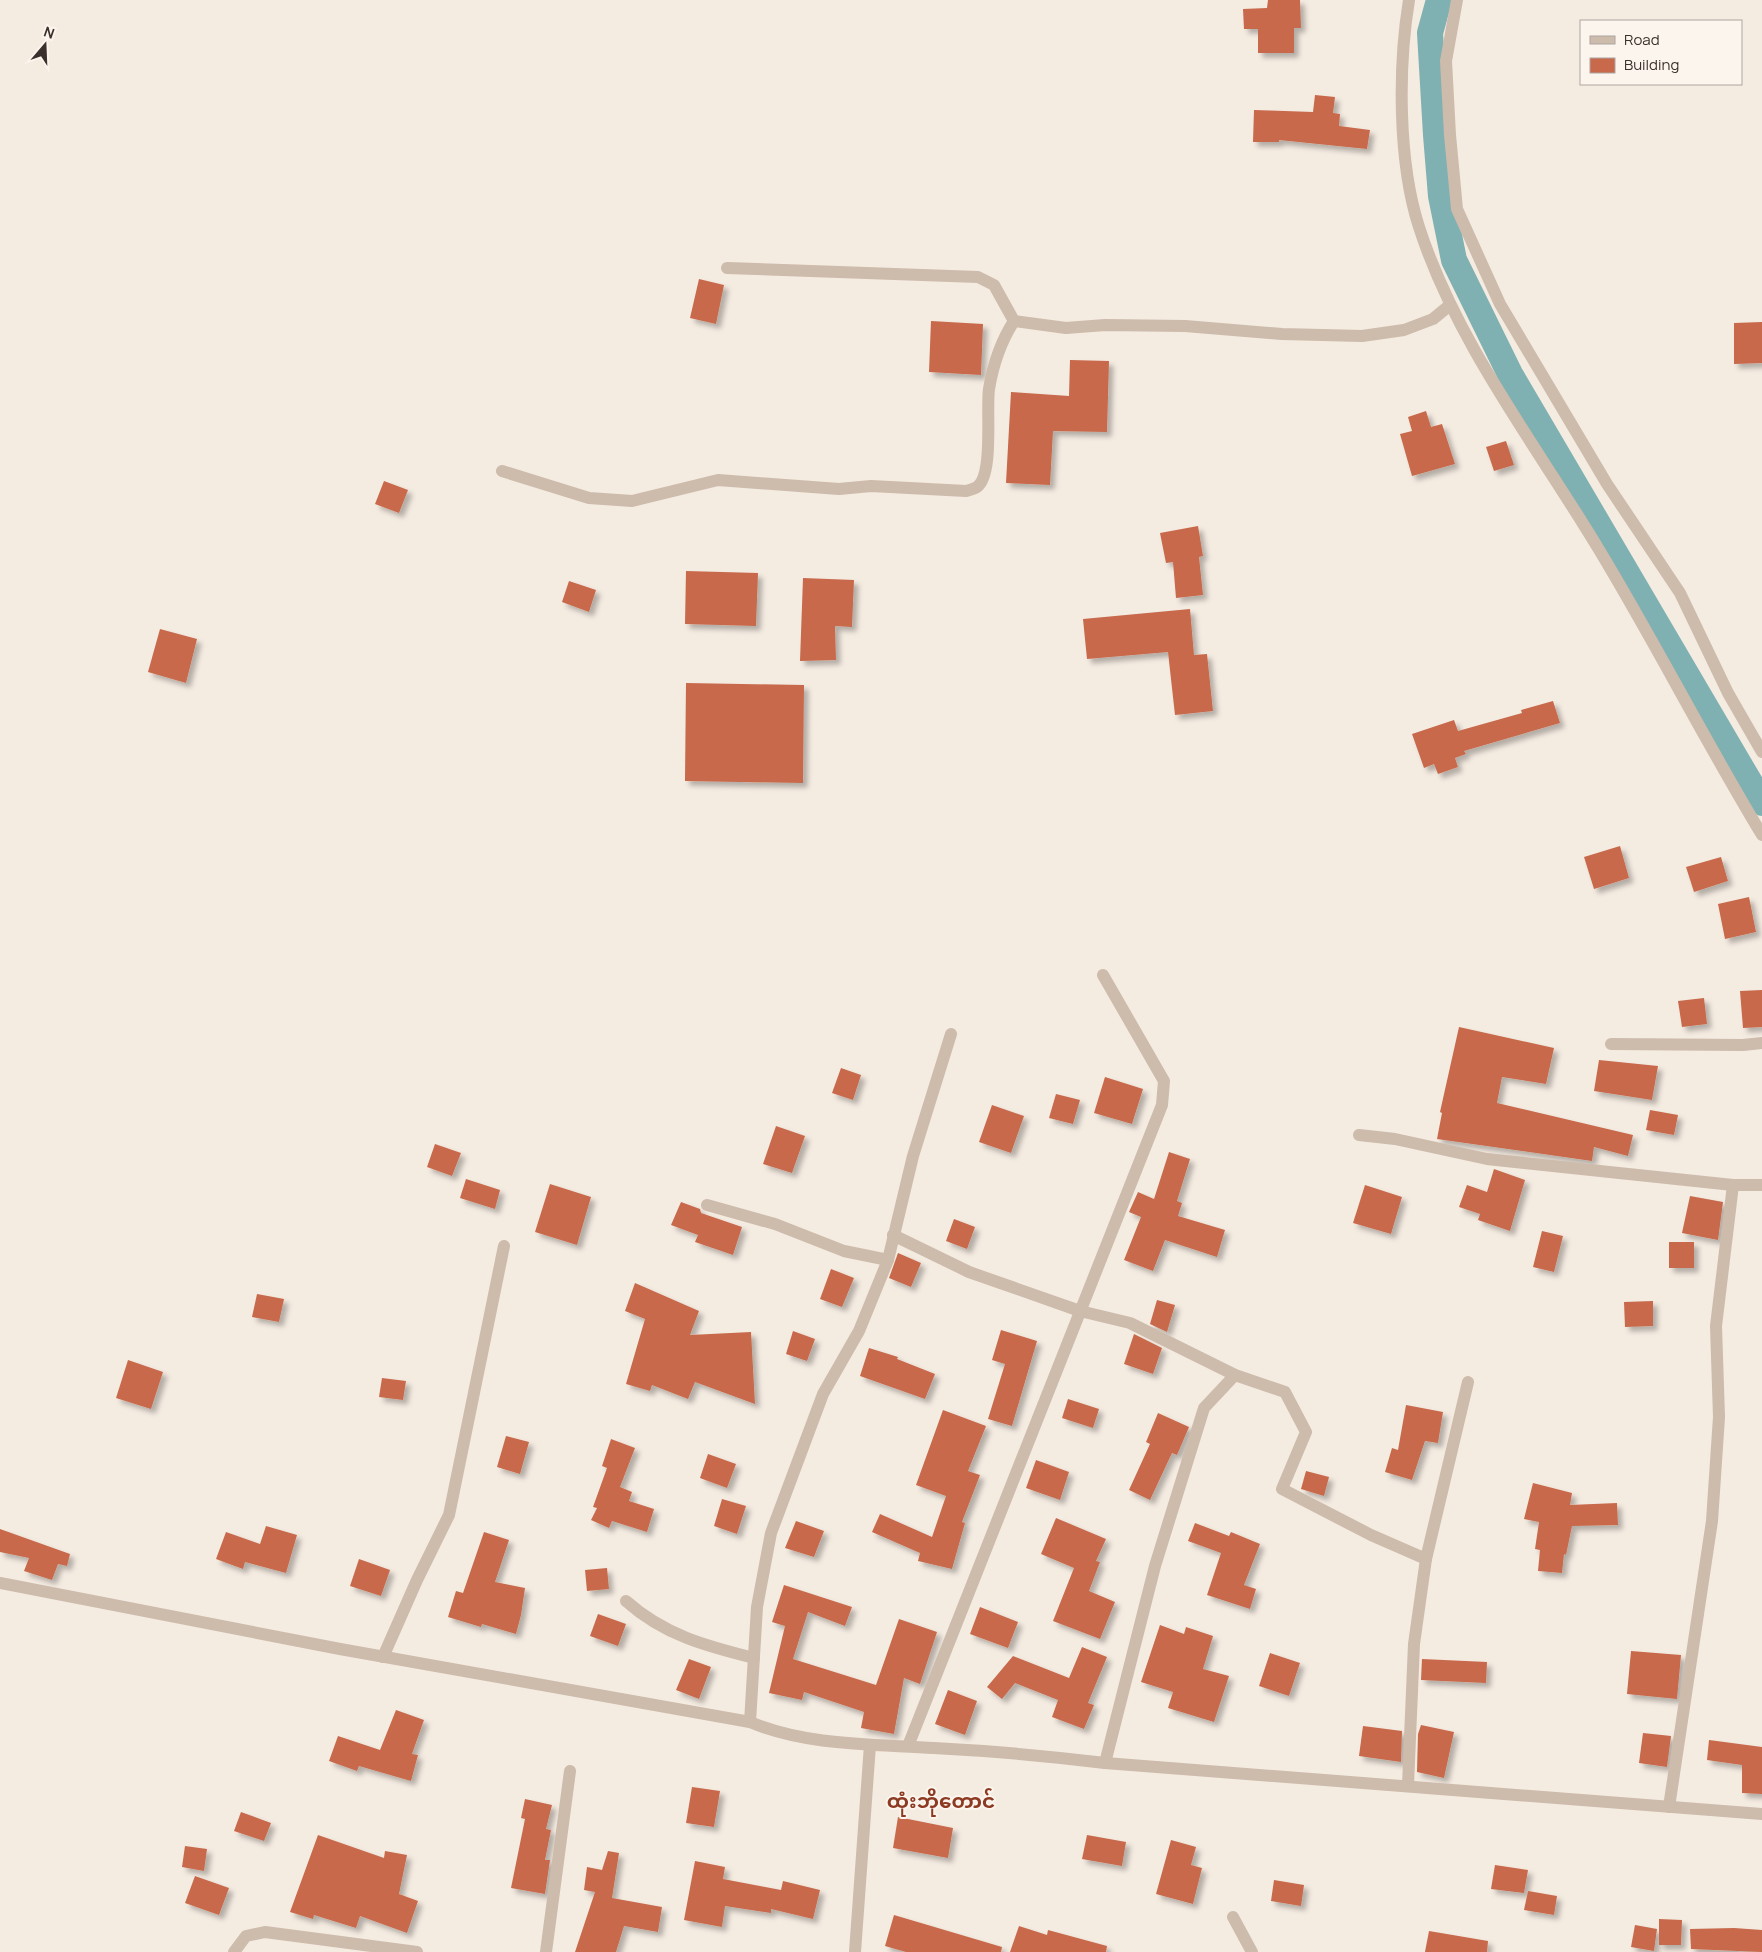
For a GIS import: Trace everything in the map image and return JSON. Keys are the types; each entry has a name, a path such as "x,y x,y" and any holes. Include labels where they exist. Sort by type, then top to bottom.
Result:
{"street":[{"path":"1409,0 1404,33 1402,86 1409,179 1418,225 1450,305 1517,418 1599,549 1762,835"},
{"path":"1457,0 1446,61 1450,136 1457,209 1500,304 1607,484 1680,593 1728,693 1762,752"},
{"path":"727,268 978,278 994,285 1014,320"},
{"path":"1014,320 1066,328 1105,325 1185,326 1282,334 1362,336 1404,330 1433,319 1450,305"},
{"path":"502,471 589,498 632,501 718,480 838,489 871,486 966,491 976,488 981,482 990,443 989,390 1002,340 1014,320"},
{"path":"908,1746 1162,1105 1164,1081 1103,975"},
{"path":"750,1722 758,1607 771,1533 823,1394 859,1331 888,1260 913,1156 951,1034"},
{"path":"1611,1044 1743,1046 1762,1044"},
{"path":"1359,1135 1395,1139 1487,1159 1734,1185 1762,1185"},
{"path":"1669,1806 1712,1521 1718,1417 1716,1326 1734,1185"},
{"path":"707,1205 774,1224 844,1251 888,1260"},
{"path":"893,1235 969,1272 1080,1312 1130,1323 1234,1375 1285,1392 1306,1432 1282,1489 1371,1535 1426,1559"},
{"path":"383,1657 416,1580 448,1515 504,1246"},
{"path":"1106,1763 1155,1566 1204,1408 1234,1375"},
{"path":"1408,1785 1414,1644 1426,1559 1468,1382"},
{"path":"0,1583 383,1657 750,1722 775,1733 870,1746 908,1746 1016,1752 1106,1763 1762,1814"},
{"path":"626,1602 643,1616 698,1644 754,1658"},
{"path":"855,1952 870,1746"},
{"path":"546,1952 570,1771"},
{"path":"1233,1917 1252,1952"},
{"path":"234,1952 246,1936 265,1932 339,1947 417,1952"}],"building":[{"path":"1268,0 1300,0 1301,28 1294,28 1294,53 1258,53 1258,29 1244,29 1243,9 1267,8"},
{"path":"1315,95 1335,97 1333,113 1340,114 1339,126 1370,130 1367,149 1279,140 1279,142 1253,142 1254,110 1313,112"},
{"path":"699,279 724,285 716,324 690,318"},
{"path":"931,321 983,324 981,375 929,372"},
{"path":"1762,322 1762,363 1734,364 1734,323"},
{"path":"1070,360 1109,361 1107,432 1053,431 1050,485 1006,483 1011,392 1069,396"},
{"path":"1426,411 1431,427 1442,424 1455,464 1412,476 1400,434 1412,431 1408,417"},
{"path":"1506,441 1514,465 1494,471 1486,447"},
{"path":"384,481 408,490 399,513 375,504"},
{"path":"1198,526 1203,556 1199,557 1203,595 1176,598 1173,562 1166,563 1160,533"},
{"path":"686,571 758,573 756,626 685,624"},
{"path":"803,578 854,580 852,627 835,626 836,660 800,661"},
{"path":"569,581 596,590 589,612 562,602"},
{"path":"1190,609 1194,655 1207,654 1213,711 1175,715 1168,652 1087,659 1083,619"},
{"path":"160,629 197,639 186,683 148,672"},
{"path":"686,683 804,685 803,783 685,781"},
{"path":"1553,701 1560,723 1464,751 1466,754 1455,758 1458,767 1438,774 1434,764 1424,768 1412,734 1454,720 1458,731 1522,713 1521,710"},
{"path":"1620,846 1629,878 1594,889 1584,857"},
{"path":"1721,857 1728,881 1694,892 1686,867"},
{"path":"1749,897 1756,932 1725,939 1718,904"},
{"path":"1762,990 1762,1027 1743,1028 1740,991"},
{"path":"1704,998 1707,1024 1682,1027 1678,1001"},
{"path":"1459,1027 1554,1048 1546,1084 1502,1077 1497,1103 1633,1135 1628,1156 1594,1147 1592,1161 1437,1139 1442,1113 1440,1112"},
{"path":"1599,1060 1658,1066 1652,1100 1594,1091"},
{"path":"841,1068 861,1075 853,1100 832,1093"},
{"path":"1105,1077 1143,1089 1132,1124 1094,1113"},
{"path":"1056,1094 1080,1100 1073,1124 1049,1118"},
{"path":"992,1105 1024,1116 1011,1153 979,1142"},
{"path":"1650,1110 1678,1115 1674,1135 1646,1130"},
{"path":"776,1126 805,1136 792,1173 763,1164"},
{"path":"435,1144 461,1153 452,1176 427,1167"},
{"path":"1169,1152 1190,1159 1177,1201 1182,1203 1178,1216 1225,1230 1217,1257 1165,1240 1153,1271 1124,1260 1141,1217 1129,1212 1138,1192 1154,1199"},
{"path":"1494,1169 1525,1180 1510,1231 1478,1220 1480,1214 1459,1207 1467,1185 1487,1192"},
{"path":"466,1179 500,1190 495,1209 460,1198"},
{"path":"550,1184 591,1197 577,1245 535,1232"},
{"path":"1365,1185 1402,1197 1391,1234 1353,1223"},
{"path":"1690,1196 1723,1202 1718,1240 1682,1233"},
{"path":"681,1202 700,1209 701,1213 742,1227 733,1255 695,1242 698,1235 671,1225"},
{"path":"954,1219 975,1227 967,1249 946,1241"},
{"path":"1542,1231 1563,1236 1554,1272 1533,1267"},
{"path":"1669,1242 1694,1242 1694,1268 1669,1268"},
{"path":"898,1253 921,1263 911,1287 889,1278"},
{"path":"831,1269 854,1278 842,1307 820,1299"},
{"path":"635,1283 699,1311 690,1335 751,1332 755,1404 695,1382 688,1399 652,1385 650,1391 626,1384 645,1319 625,1311"},
{"path":"257,1294 284,1299 279,1322 252,1317"},
{"path":"1157,1300 1175,1305 1167,1332 1150,1324"},
{"path":"1653,1301 1653,1326 1625,1327 1624,1302"},
{"path":"1001,1330 1037,1341 1012,1426 988,1419 1005,1364 992,1360"},
{"path":"793,1331 815,1339 807,1361 786,1354"},
{"path":"1134,1334 1162,1348 1153,1374 1124,1364"},
{"path":"869,1348 898,1357 897,1359 935,1374 925,1399 860,1376"},
{"path":"128,1360 163,1372 151,1409 116,1398"},
{"path":"382,1378 406,1381 403,1400 379,1397"},
{"path":"1068,1399 1099,1409 1093,1428 1062,1418"},
{"path":"1406,1405 1443,1412 1438,1443 1425,1441 1412,1480 1385,1472 1392,1448 1398,1450"},
{"path":"943,1410 986,1426 968,1471 980,1475 962,1522 965,1523 952,1569 918,1561 920,1553 872,1532 880,1514 932,1537 946,1496 916,1485"},
{"path":"1158,1413 1189,1427 1177,1455 1172,1453 1150,1500 1129,1490 1150,1444 1146,1442"},
{"path":"506,1436 529,1442 520,1474 497,1467"},
{"path":"611,1439 635,1448 620,1487 632,1492 629,1501 654,1509 647,1532 612,1521 609,1528 591,1520 597,1508 593,1507 607,1468 602,1466"},
{"path":"708,1454 736,1464 727,1488 700,1478"},
{"path":"1036,1460 1069,1472 1060,1500 1026,1488"},
{"path":"1306,1471 1329,1477 1324,1496 1301,1489"},
{"path":"1533,1483 1572,1493 1570,1505 1617,1503 1618,1525 1572,1526 1566,1555 1564,1554 1562,1573 1538,1571 1540,1550 1535,1549 1539,1522 1524,1519"},
{"path":"722,1499 746,1506 737,1534 714,1526"},
{"path":"1056,1518 1106,1539 1096,1561 1100,1562 1089,1591 1115,1602 1100,1639 1053,1621 1074,1568 1041,1554"},
{"path":"796,1521 824,1531 814,1557 785,1548"},
{"path":"1195,1523 1229,1536 1231,1532 1260,1544 1244,1585 1256,1589 1250,1609 1207,1595 1221,1553 1188,1541"},
{"path":"266,1526 297,1535 286,1573 245,1562 243,1569 216,1559 226,1532 260,1544"},
{"path":"0,1529 70,1554 67,1566 58,1564 52,1580 24,1571 29,1558 0,1552"},
{"path":"484,1532 509,1540 495,1582 525,1588 516,1634 482,1624 481,1627 448,1617 456,1591 463,1593"},
{"path":"359,1559 390,1570 381,1596 350,1586"},
{"path":"607,1568 609,1589 587,1591 585,1570"},
{"path":"784,1585 852,1607 845,1626 808,1612 793,1659 876,1685 899,1619 937,1632 920,1684 904,1678 894,1734 861,1728 864,1712 804,1692 802,1700 769,1693 785,1626 772,1622"},
{"path":"980,1607 1018,1622 1008,1648 970,1634"},
{"path":"598,1614 626,1624 618,1646 590,1636"},
{"path":"1160,1625 1184,1634 1186,1627 1213,1636 1203,1669 1229,1676 1214,1722 1168,1708 1173,1692 1141,1682"},
{"path":"1082,1647 1107,1657 1088,1703 1094,1705 1084,1729 1052,1717 1058,1700 1015,1683 1002,1699 987,1687 1013,1656 1069,1678"},
{"path":"1631,1651 1681,1655 1677,1699 1627,1694"},
{"path":"1270,1653 1300,1663 1289,1696 1259,1686"},
{"path":"689,1659 711,1667 699,1699 676,1690"},
{"path":"1422,1659 1487,1662 1486,1683 1421,1680"},
{"path":"948,1690 977,1701 965,1735 935,1724"},
{"path":"396,1710 424,1720 412,1754 418,1755 411,1781 359,1766 357,1771 329,1761 338,1736 380,1750"},
{"path":"1421,1725 1454,1732 1444,1778 1417,1772 1418,1734"},
{"path":"1363,1726 1402,1731 1401,1762 1359,1756"},
{"path":"1643,1733 1671,1736 1667,1767 1639,1763"},
{"path":"1709,1740 1762,1747 1762,1794 1742,1793 1742,1765 1707,1760"},
{"path":"692,1787 720,1791 714,1827 686,1823"},
{"path":"525,1799 552,1805 546,1829 551,1830 545,1860 550,1860 545,1894 511,1888 525,1819 521,1818"},
{"path":"241,1812 271,1823 264,1841 234,1831"},
{"path":"898,1817 953,1828 948,1858 893,1848"},
{"path":"318,1835 384,1858 385,1851 407,1855 399,1894 418,1901 407,1933 360,1916 356,1928 314,1915 313,1919 290,1912"},
{"path":"1087,1835 1126,1842 1122,1866 1082,1859"},
{"path":"1171,1840 1196,1847 1191,1865 1202,1868 1193,1904 1156,1894"},
{"path":"185,1846 207,1849 204,1871 182,1867"},
{"path":"608,1851 619,1853 612,1898 662,1907 658,1932 624,1926 616,1952 575,1952 595,1892 584,1890 587,1867 602,1870"},
{"path":"695,1861 725,1867 723,1879 781,1890 783,1881 820,1890 813,1919 771,1909 771,1913 725,1906 722,1927 684,1920"},
{"path":"1495,1865 1528,1870 1524,1893 1491,1889"},
{"path":"195,1876 229,1888 219,1915 185,1903"},
{"path":"1274,1880 1304,1885 1301,1906 1271,1901"},
{"path":"1528,1891 1557,1896 1554,1915 1524,1910"},
{"path":"894,1915 1002,1947 1001,1952 906,1952 885,1946"},
{"path":"1659,1919 1682,1920 1681,1945 1659,1945"},
{"path":"1635,1925 1657,1929 1654,1951 1631,1947"},
{"path":"1019,1926 1047,1935 1048,1930 1107,1946 1106,1952 1010,1952"},
{"path":"1734,1928 1762,1930 1762,1952 1691,1949 1690,1929"},
{"path":"1429,1931 1488,1941 1487,1952 1425,1952"}],"waterway":[{"path":"1439,0 1430,33 1441,196 1454,260 1510,374 1762,803"}],"district":[{"name":"ထုံးဘိုတောင်","path":"941,1800"}]}
